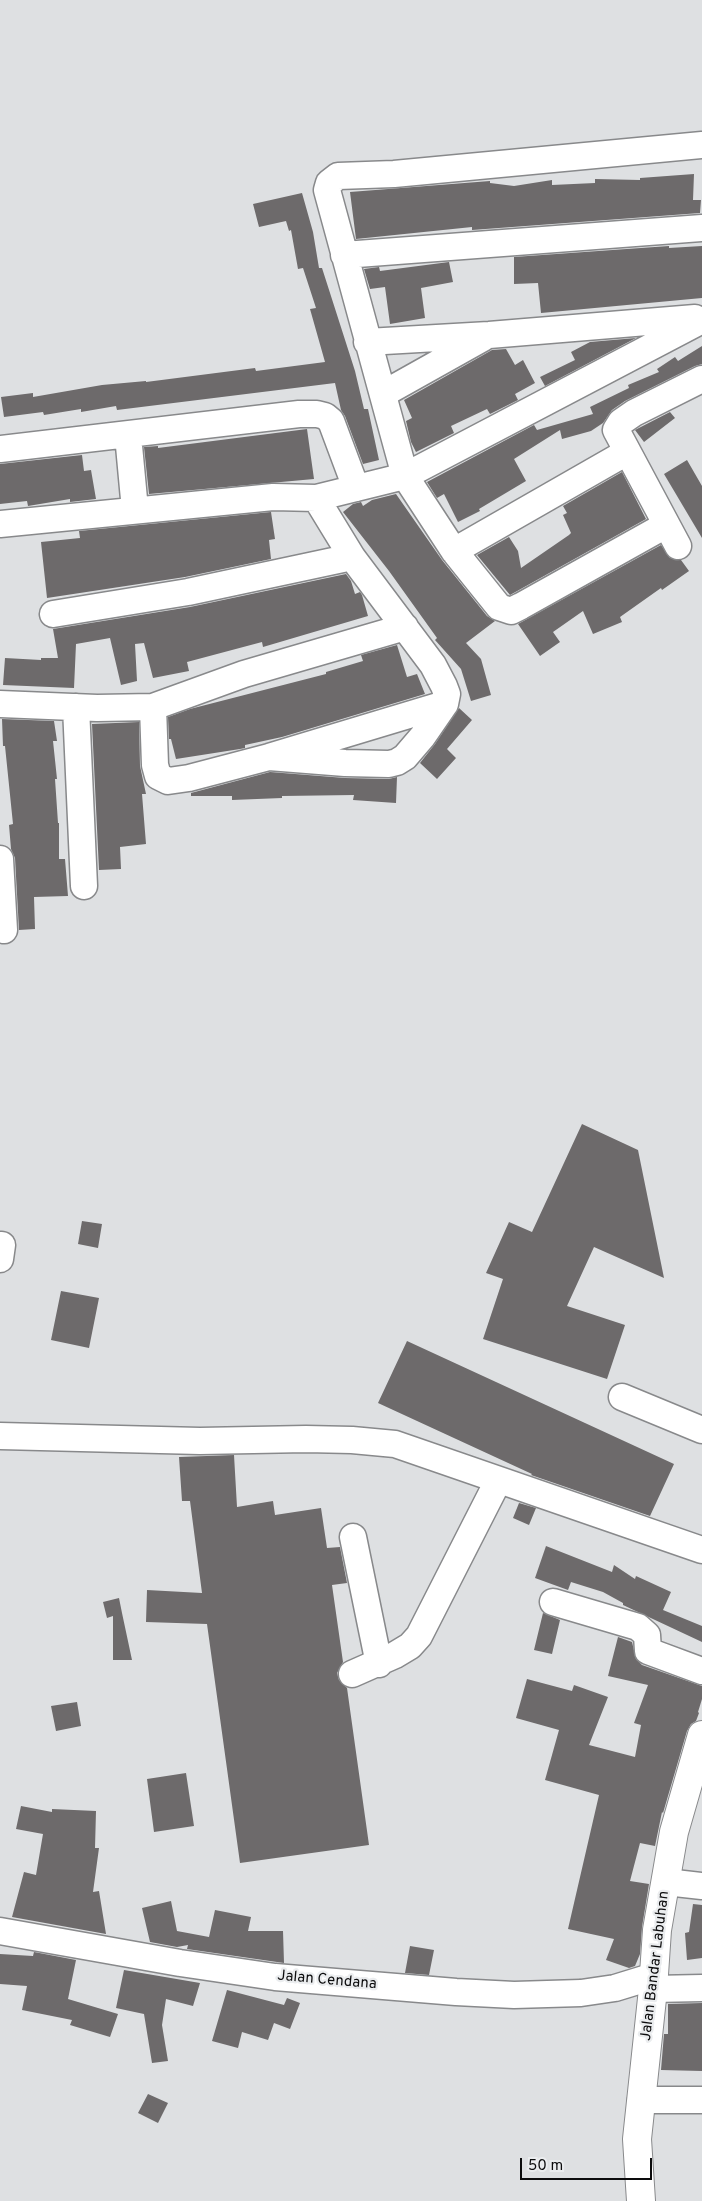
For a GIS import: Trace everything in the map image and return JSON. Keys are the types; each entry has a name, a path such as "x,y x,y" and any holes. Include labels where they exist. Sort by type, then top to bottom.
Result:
{"main road":[{"name":"Jalan Bandar Labuhan","path":"641,2201 637,2139 654,1982 657,1930 674,1832 702,1735"}],"street":[{"path":"702,146 394,174 338,176 329,183 327,190 405,476 454,551 499,607 511,611 672,536 616,430 621,422 634,413 702,379"},
{"path":"344,255 702,228"},
{"path":"367,342 702,319"},
{"path":"0,524 273,497 316,498 405,476 702,319"},
{"path":"383,394 489,335"},
{"path":"0,449 299,414 316,414 325,416 331,421 356,488"},
{"path":"128,434 135,510"},
{"path":"454,551 627,452"},
{"path":"269,756 345,763 389,764 397,762 423,736 445,704 447,694 440,677 352,557 316,498"},
{"path":"53,614 188,592 352,557"},
{"path":"0,704 76,707 153,707 244,674 405,627"},
{"path":"153,707 155,765 158,776 168,781 189,778 269,756 445,704"},
{"path":"76,707 84,886"},
{"path":"0,859 4,930"},
{"path":"622,1397 702,1430"},
{"path":"0,1436 200,1441 306,1439 395,1444 702,1550"},
{"path":"352,1674 379,1664 410,1646 419,1636 498,1480"},
{"path":"353,1537 379,1664"},
{"path":"553,1602 638,1627 647,1635 648,1651 702,1671"},
{"path":"666,1882 702,1886"},
{"name":"Jalan Cendana","path":"0,1931 180,1963 275,1977 456,1992 514,1995 581,1993 654,1982 702,1988"},
{"path":"641,2100 702,2100"}],"building":[{"path":"694,174 693,200 701,200 700,213 472,230 472,227 356,239 350,192 490,181 490,183 514,186 552,180 552,185 595,183 595,179 640,180 640,178"},
{"path":"302,193 313,232 319,268 322,268 355,371 364,409 368,409 379,460 363,464 341,410 335,383 117,410 116,406 81,412 81,409 44,415 43,412 4,417 1,397 33,393 33,397 102,385 146,382 255,368 256,371 325,362 310,309 316,308 303,268 298,269 291,230 289,231 286,221 259,227 253,204"},
{"path":"669,246 669,248 702,246 702,298 541,313 538,283 514,284 514,257"},
{"path":"449,262 453,282 421,288 425,318 390,324 385,287 370,289 364,269 379,267 380,271"},
{"path":"636,338 545,386 540,377 575,360 571,352 590,342"},
{"path":"702,346 702,364 625,401 612,410 603,423 591,431 562,439 560,430 514,459 526,481 479,509 480,511 458,522 444,494 437,498 427,482 534,425 537,430 593,414 590,407 629,388 628,385 659,372 657,369 675,357 678,361"},
{"path":"506,349 515,365 523,360 535,383 515,394 518,400 490,414 487,409 451,426 454,433 416,452 411,442 406,421 412,418 404,400 492,350"},
{"path":"670,412 675,418 644,442 635,430"},
{"path":"307,429 314,479 149,494 144,447 158,446 158,448"},
{"path":"82,455 84,471 91,470 96,499 70,502 70,499 28,506 27,501 0,504 0,464"},
{"path":"687,460 702,486 702,538 664,474"},
{"path":"622,472 646,519 510,595 477,555 509,537 518,551 521,568 571,533 563,515 567,513 563,506"},
{"path":"396,494 442,560 487,616 495,621 466,643 481,659 491,695 471,701 461,669 435,640 437,638 389,571 343,512 353,504 361,502 363,506 372,500"},
{"path":"271,512 275,539 269,540 271,559 185,577 47,598 41,542 80,538 79,531"},
{"path":"661,545 670,558 681,560 689,571 620,617 622,622 593,634 583,611 553,632 560,642 540,656 518,624"},
{"path":"346,574 351,581 355,594 360,592 362,595 368,616 263,647 262,642 187,662 189,671 153,678 144,643 135,644 137,681 121,685 110,638 76,644 74,688 3,685 5,658 41,660 41,658 58,658 53,629 190,607"},
{"path":"397,645 407,677 417,674 425,694 282,737 245,745 245,748 176,759 171,739 169,739 168,717 190,709 326,674 326,672 363,661 361,655"},
{"path":"459,708 472,720 447,749 456,758 437,779 420,763"},
{"path":"2,719 54,721 57,741 53,741 57,779 55,779 59,823 59,859 65,859 68,896 34,897 35,929 19,930 15,858 11,849 9,825 13,824 5,746 3,746"},
{"path":"139,722 140,766 146,794 142,794 146,844 120,847 121,869 99,870 92,724"},
{"path":"270,772 345,778 389,779 397,777 396,803 353,800 354,795 282,796 282,798 232,800 232,796 191,796 191,793"},
{"path":"582,1124 638,1150 664,1278 594,1247 567,1306 625,1325 607,1379 483,1339 503,1279 486,1273 509,1222 532,1232"},
{"path":"82,1221 102,1224 98,1248 78,1244"},
{"path":"61,1291 99,1298 89,1348 51,1340"},
{"path":"407,1341 674,1464 650,1516 531,1475 378,1403"},
{"path":"234,1455 237,1507 273,1501 275,1515 321,1508 327,1548 340,1547 347,1583 332,1585 343,1662 337,1673 339,1680 347,1688 369,1845 240,1863 207,1624 146,1622 147,1590 202,1593 190,1501 182,1501 179,1457"},
{"path":"519,1503 536,1508 529,1525 513,1518"},
{"path":"546,1546 612,1572 614,1565 635,1579 636,1576 671,1592 663,1610 702,1626 702,1642 623,1605 623,1603 603,1592 571,1582 568,1590 535,1578"},
{"path":"119,1598 132,1660 113,1660 113,1616 107,1618 103,1602"},
{"path":"543,1613 560,1620 552,1654 534,1650"},
{"path":"618,1637 632,1642 636,1659 642,1665 702,1686 699,1713 696,1721 691,1724 687,1731 662,1812 655,1846 640,1843 630,1881 649,1884 640,1954 635,1966 629,1968 606,1960 614,1939 568,1929 599,1795 545,1780 559,1730 516,1718 527,1679 572,1691 574,1685 608,1697 589,1745 635,1757 641,1725 634,1723 648,1685 608,1676"},
{"path":"77,1702 81,1726 56,1731 51,1706"},
{"path":"186,1773 194,1826 154,1832 147,1779"},
{"path":"21,1806 52,1812 52,1809 96,1811 95,1848 99,1848 93,1892 99,1891 106,1934 12,1917 24,1872 36,1875 43,1834 16,1829"},
{"path":"171,1901 177,1931 209,1937 215,1910 251,1917 248,1931 283,1931 284,1963 187,1949 188,1945 177,1947 150,1942 142,1908"},
{"path":"693,1904 702,1905 702,1958 687,1960 685,1933 689,1932"},
{"path":"410,1946 434,1950 429,1975 405,1973"},
{"path":"34,1952 76,1960 68,1999 118,2014 110,2037 70,2025 72,2020 22,2010 27,1986 0,1984 0,1954 33,1956"},
{"path":"124,1970 200,1983 193,2006 166,1999 162,2025 168,2061 152,2063 144,2014 116,2008"},
{"path":"227,1990 284,2005 287,1998 300,2003 290,2029 274,2023 268,2040 242,2032 238,2048 212,2041"},
{"path":"702,2003 702,2071 661,2070 664,2034 668,2034 668,2004"},
{"path":"148,2094 168,2103 158,2123 138,2113"}]}
